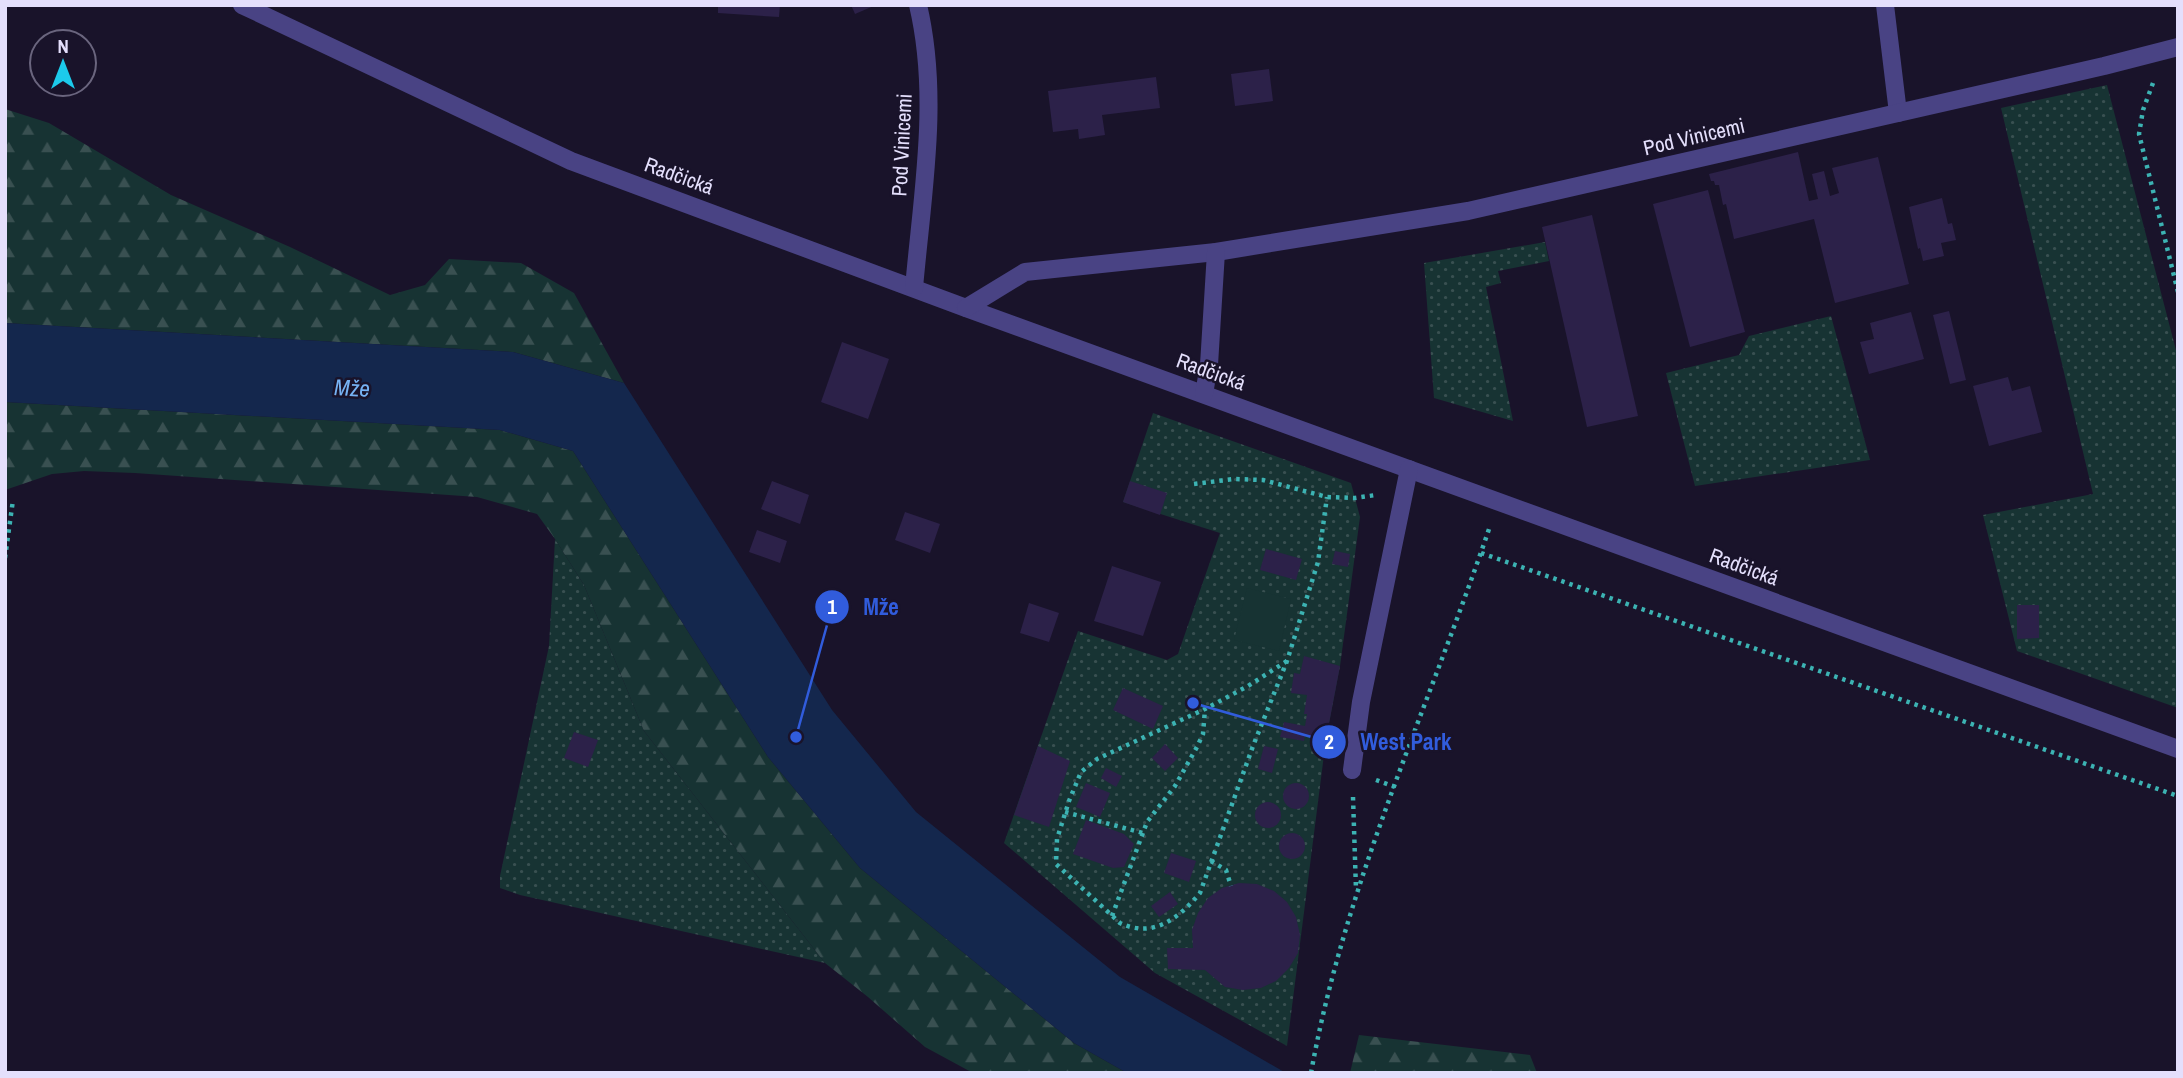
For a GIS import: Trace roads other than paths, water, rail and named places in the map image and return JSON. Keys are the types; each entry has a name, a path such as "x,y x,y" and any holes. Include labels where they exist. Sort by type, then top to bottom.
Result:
{"street":[{"name":"Radčická","path":"242,5 571,161 966,308 2178,749"},
{"name":"Pod Vinicemi","path":"914,288 929,120 926,38 918,5"},
{"path":"1885,5 1898,113"},
{"name":"Pod Vinicemi","path":"966,308 1025,272 1216,253 1468,211 2178,47"},
{"path":"1204,394 1209,365 1216,253"},
{"path":"1352,769 1361,702 1409,469"}],"water":[{"path":"5,323 513,352 624,383 832,710 916,812 1120,977 1286,1073 1127,1073 1074,1043 860,868 768,757 573,451 500,430 5,402"}],"place":[{"name":"West Park","path":"1193,703"},
{"name":"Mže","path":"796,737"}]}
